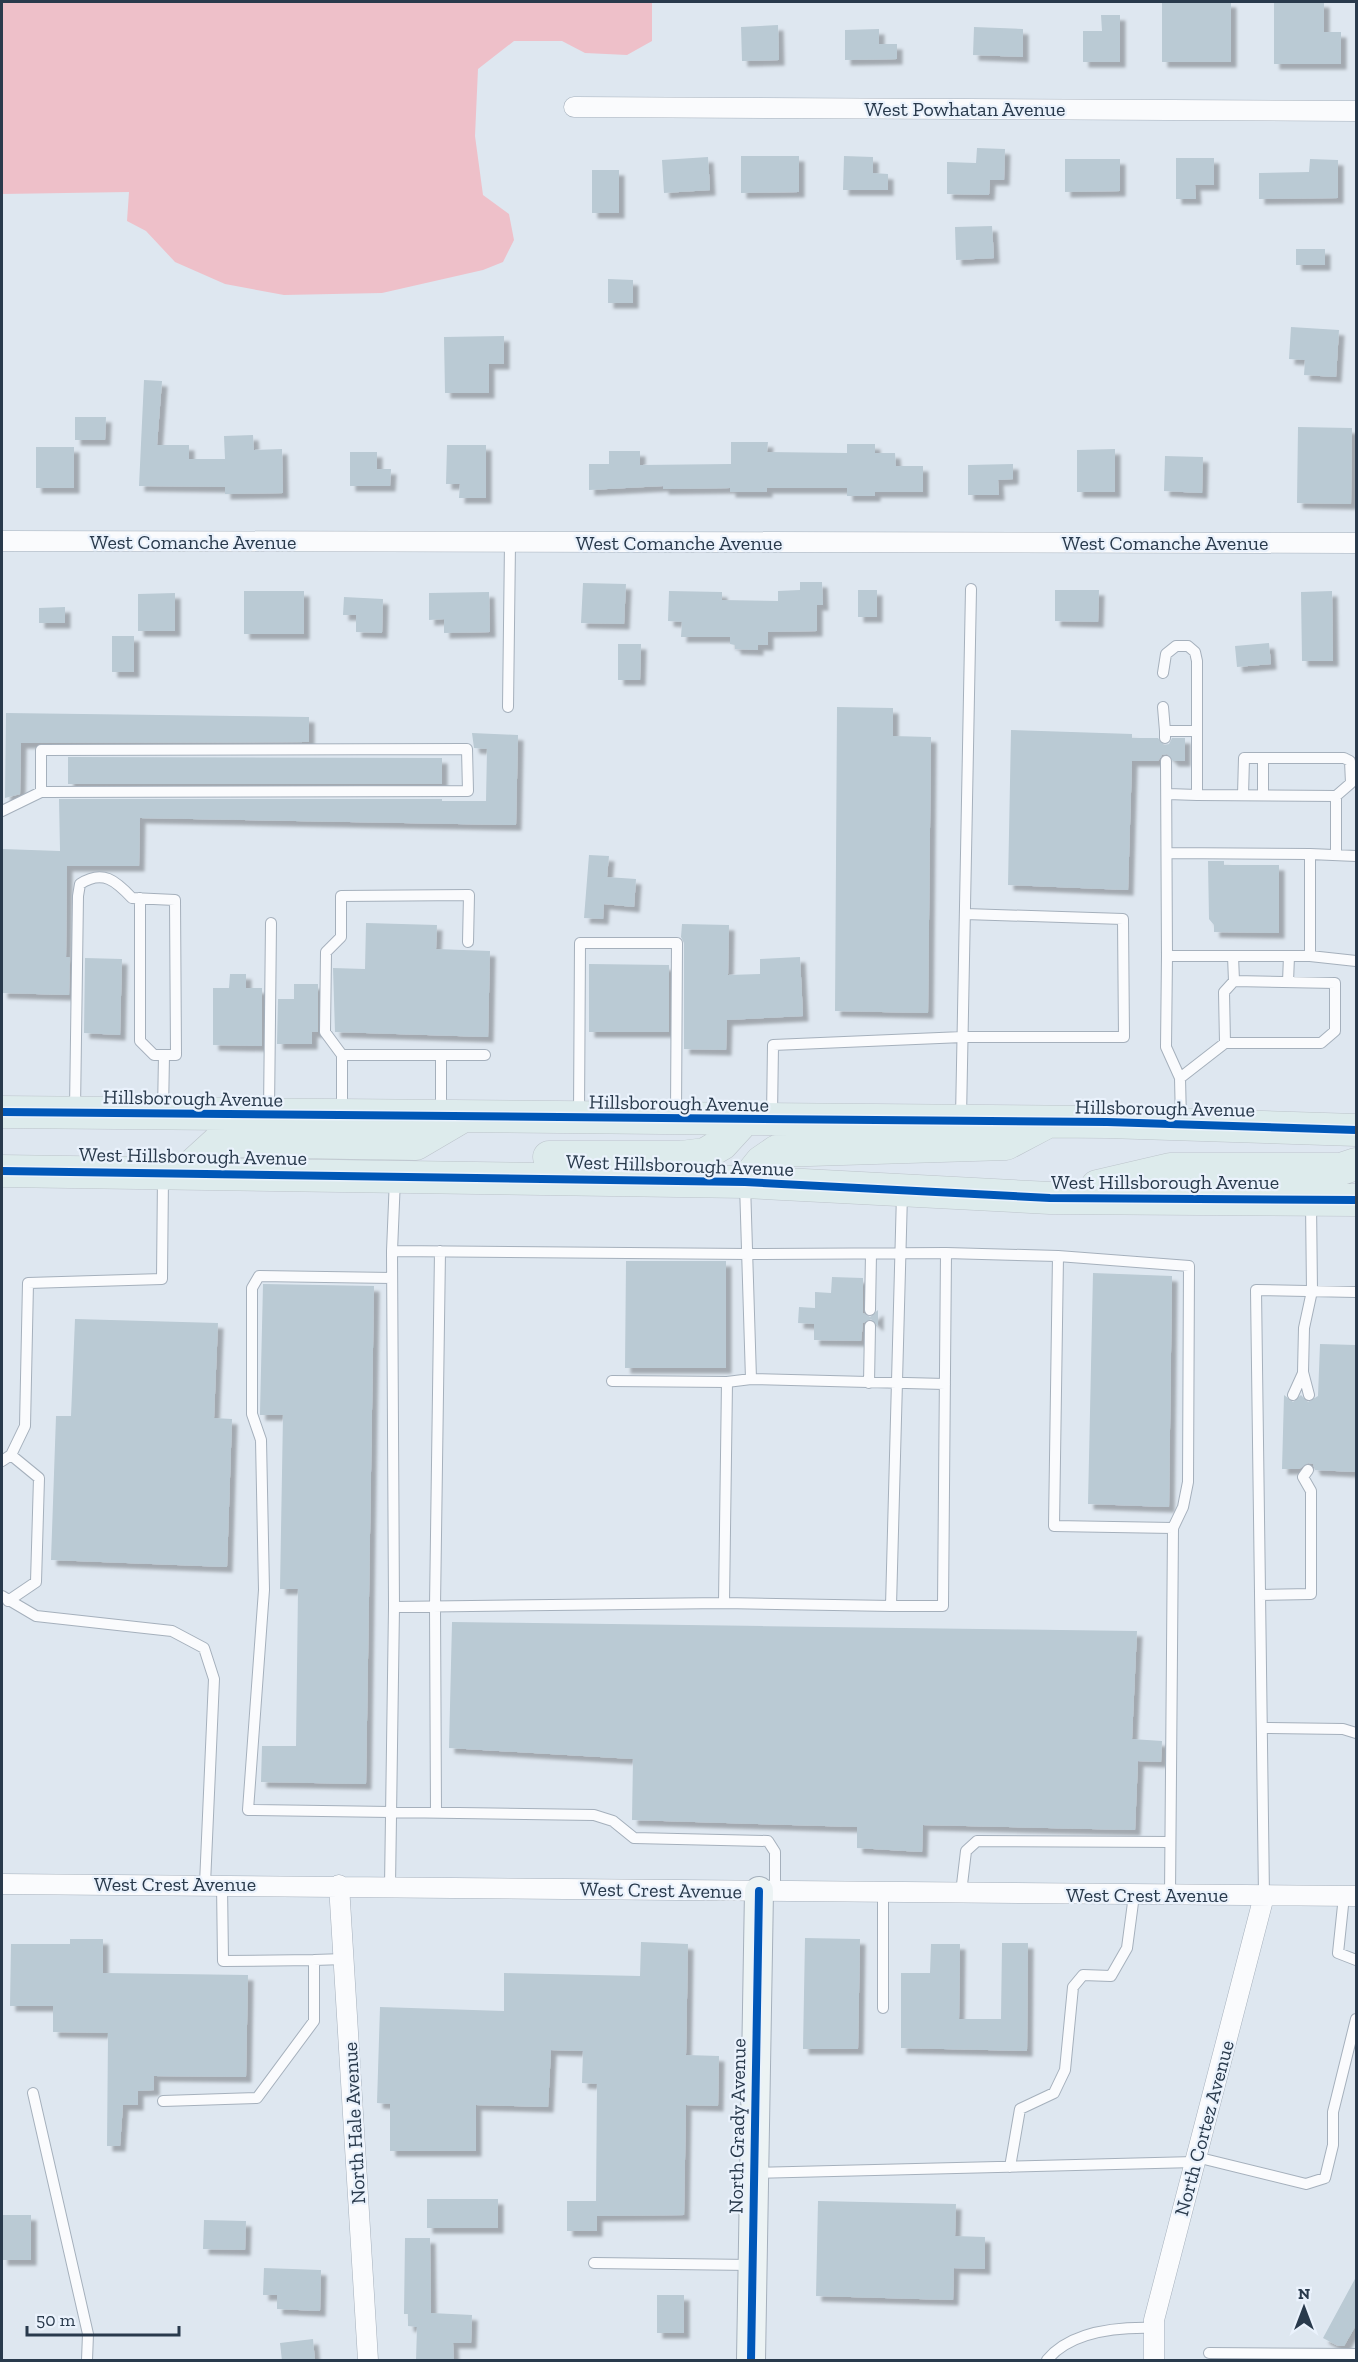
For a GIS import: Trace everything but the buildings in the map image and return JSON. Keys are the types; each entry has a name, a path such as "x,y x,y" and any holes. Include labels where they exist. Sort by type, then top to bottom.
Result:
{"main road":[{"name":"Hillsborough Avenue","path":"2,1112 1048,1122 1356,1130"},
{"path":"174,1173 219,1141 416,1144 452,1117"},
{"path":"407,1175 474,1156 681,1157 705,1154 758,1120"},
{"path":"745,1182 761,1162 777,1151 1006,1144 1048,1122"},
{"path":"1050,1198 1170,1168 1341,1169 1356,1164"},
{"name":"West Hillsborough Avenue","path":"2,1171 407,1175 745,1182 1050,1198 1356,1200"}],"street":[{"name":"West Powhatan Avenue","path":"574,107 1356,111"},
{"name":"West Comanche Avenue","path":"2,541 1356,543"},
{"name":"West Crest Avenue","path":"2,1884 339,1885 883,1893 1350,1896"},
{"name":"North Hale Avenue","path":"339,1885 368,2361"},
{"name":"North Grady Avenue","path":"751,2361 753,2173 767,1891"},
{"name":"North Cortez Avenue","path":"1154,2361 1154,2328 1264,1896"}],"lane":[{"path":"508,707 510,543"},
{"path":"962,1122 971,590"},
{"path":"1163,673 1166,654 1176,646 1188,646 1194,652 1197,661 1197,795"},
{"path":"1163,707 1165,734 1197,731"},
{"path":"2,811 41,792 468,790 467,749 41,750 41,792"},
{"path":"1168,794 1197,795 1336,796 1351,783 1350,761 1344,758 1244,758 1243,795"},
{"path":"1263,758 1263,795"},
{"path":"1166,761 1168,794 1166,1047 1180,1078 1180,1125"},
{"path":"1336,796 1336,854"},
{"path":"1168,853 1356,856"},
{"path":"1310,854 1310,956"},
{"path":"75,1113 80,884 90,878 104,876 116,881 132,898 140,898 175,900 176,1055 154,1055 140,1041 140,898"},
{"path":"342,1116 342,1055 326,1032 326,952 341,937 341,896 469,895 468,942"},
{"path":"758,1120 773,1045 963,1037 1124,1037 1123,919 965,914"},
{"path":"269,1115 271,923"},
{"path":"579,1118 580,943 677,943 676,1119"},
{"path":"1167,956 1310,956 1356,961"},
{"path":"1224,1043 1224,992 1234,981 1233,956"},
{"path":"1288,982 1289,956"},
{"path":"1180,1078 1224,1043 1321,1043 1335,1031 1335,982 1234,981"},
{"path":"163,1114 164,1055"},
{"path":"342,1055 485,1055"},
{"path":"441,1055 452,1117"},
{"path":"5,1598 36,1582 39,1558 39,1478 6,1458 25,1426 28,1283 162,1279 174,1173"},
{"path":"390,1886 394,1607 392,1251 407,1175"},
{"path":"745,1182 751,1379"},
{"path":"891,1606 902,1190"},
{"path":"1309,1395 1303,1372 1304,1328 1312,1291 1311,1199"},
{"path":"392,1251 946,1253 1058,1256 1190,1266 1188,1482 1183,1507 1173,1528 1170,1895"},
{"path":"436,1814 435,1606 440,1251"},
{"path":"394,1607 724,1603 943,1606 946,1253"},
{"path":"870,1310 871,1254"},
{"path":"1058,1256 1054,1526 1173,1528"},
{"path":"392,1278 259,1276 252,1288 252,1414 261,1440 264,1590 248,1810 594,1815 613,1821 634,1838 768,1841 775,1852 767,1891"},
{"path":"1264,1896 1256,1290 1356,1292"},
{"path":"869,1383 870,1326"},
{"path":"1293,1395 1303,1372"},
{"path":"612,1381 727,1382 751,1379 945,1384"},
{"path":"724,1603 727,1382"},
{"path":"1260,1595 1311,1594 1311,1491 1306,1474 1294,1469"},
{"path":"5,1598 36,1616 172,1631 204,1648 214,1679 214,1884 223,1961 344,1959"},
{"path":"1262,1728 1343,1730 1356,1733"},
{"path":"961,1893 966,1851 977,1841 1170,1842"},
{"path":"883,1893 883,2008"},
{"path":"1010,2167 1020,2109 1054,2093 1065,2070 1073,1987 1083,1975 1111,1976 1127,1948 1134,1895"},
{"path":"1350,1896 1338,1953 1356,1960"},
{"path":"163,2101 256,2098 314,2021 314,1960"},
{"path":"753,2173 1196,2160 1306,2184 1324,2178 1333,2145 1334,2112 1356,2019"},
{"path":"33,2093 88,2334 87,2361"},
{"path":"594,2263 751,2265"},
{"path":"1047,2361 1056,2350 1082,2337 1126,2327 1154,2328"},
{"path":"1209,2353 1356,2355"}],"shaded area":[{"path":"2,2 652,2 652,41 627,55 585,53 562,41 514,41 478,69 475,136 483,195 509,214 514,240 503,262 483,270 382,293 284,295 225,284 175,262 146,231 127,221 129,192 2,194"}],"cycle path":[{"path":"2,1112 1107,1122 1356,1130"},
{"path":"2,1171 745,1182 1050,1198 1356,1200"},
{"path":"751,2360 759,1891"}]}
